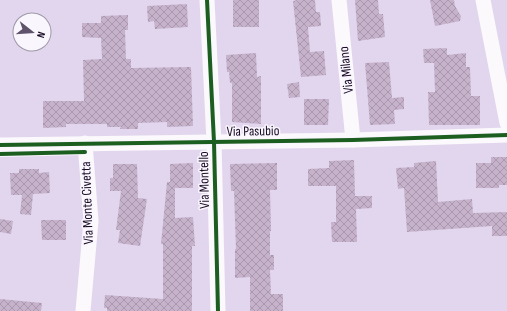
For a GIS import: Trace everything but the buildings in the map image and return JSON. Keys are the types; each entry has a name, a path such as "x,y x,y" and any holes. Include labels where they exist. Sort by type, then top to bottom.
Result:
{"street":[{"name":"Via Montello","path":"207,0 214,142 218,311"},
{"name":"Via Milano","path":"338,0 353,140"},
{"path":"483,0 507,123"},
{"name":"Via Pasubio","path":"0,145 353,140 507,135"},
{"name":"Via Monte Civetta","path":"83,311 91,221 85,143"}],"cycle path":[{"path":"207,0 214,142 218,311"},
{"path":"0,145 353,140 507,135"},
{"path":"0,154 85,152"}]}
